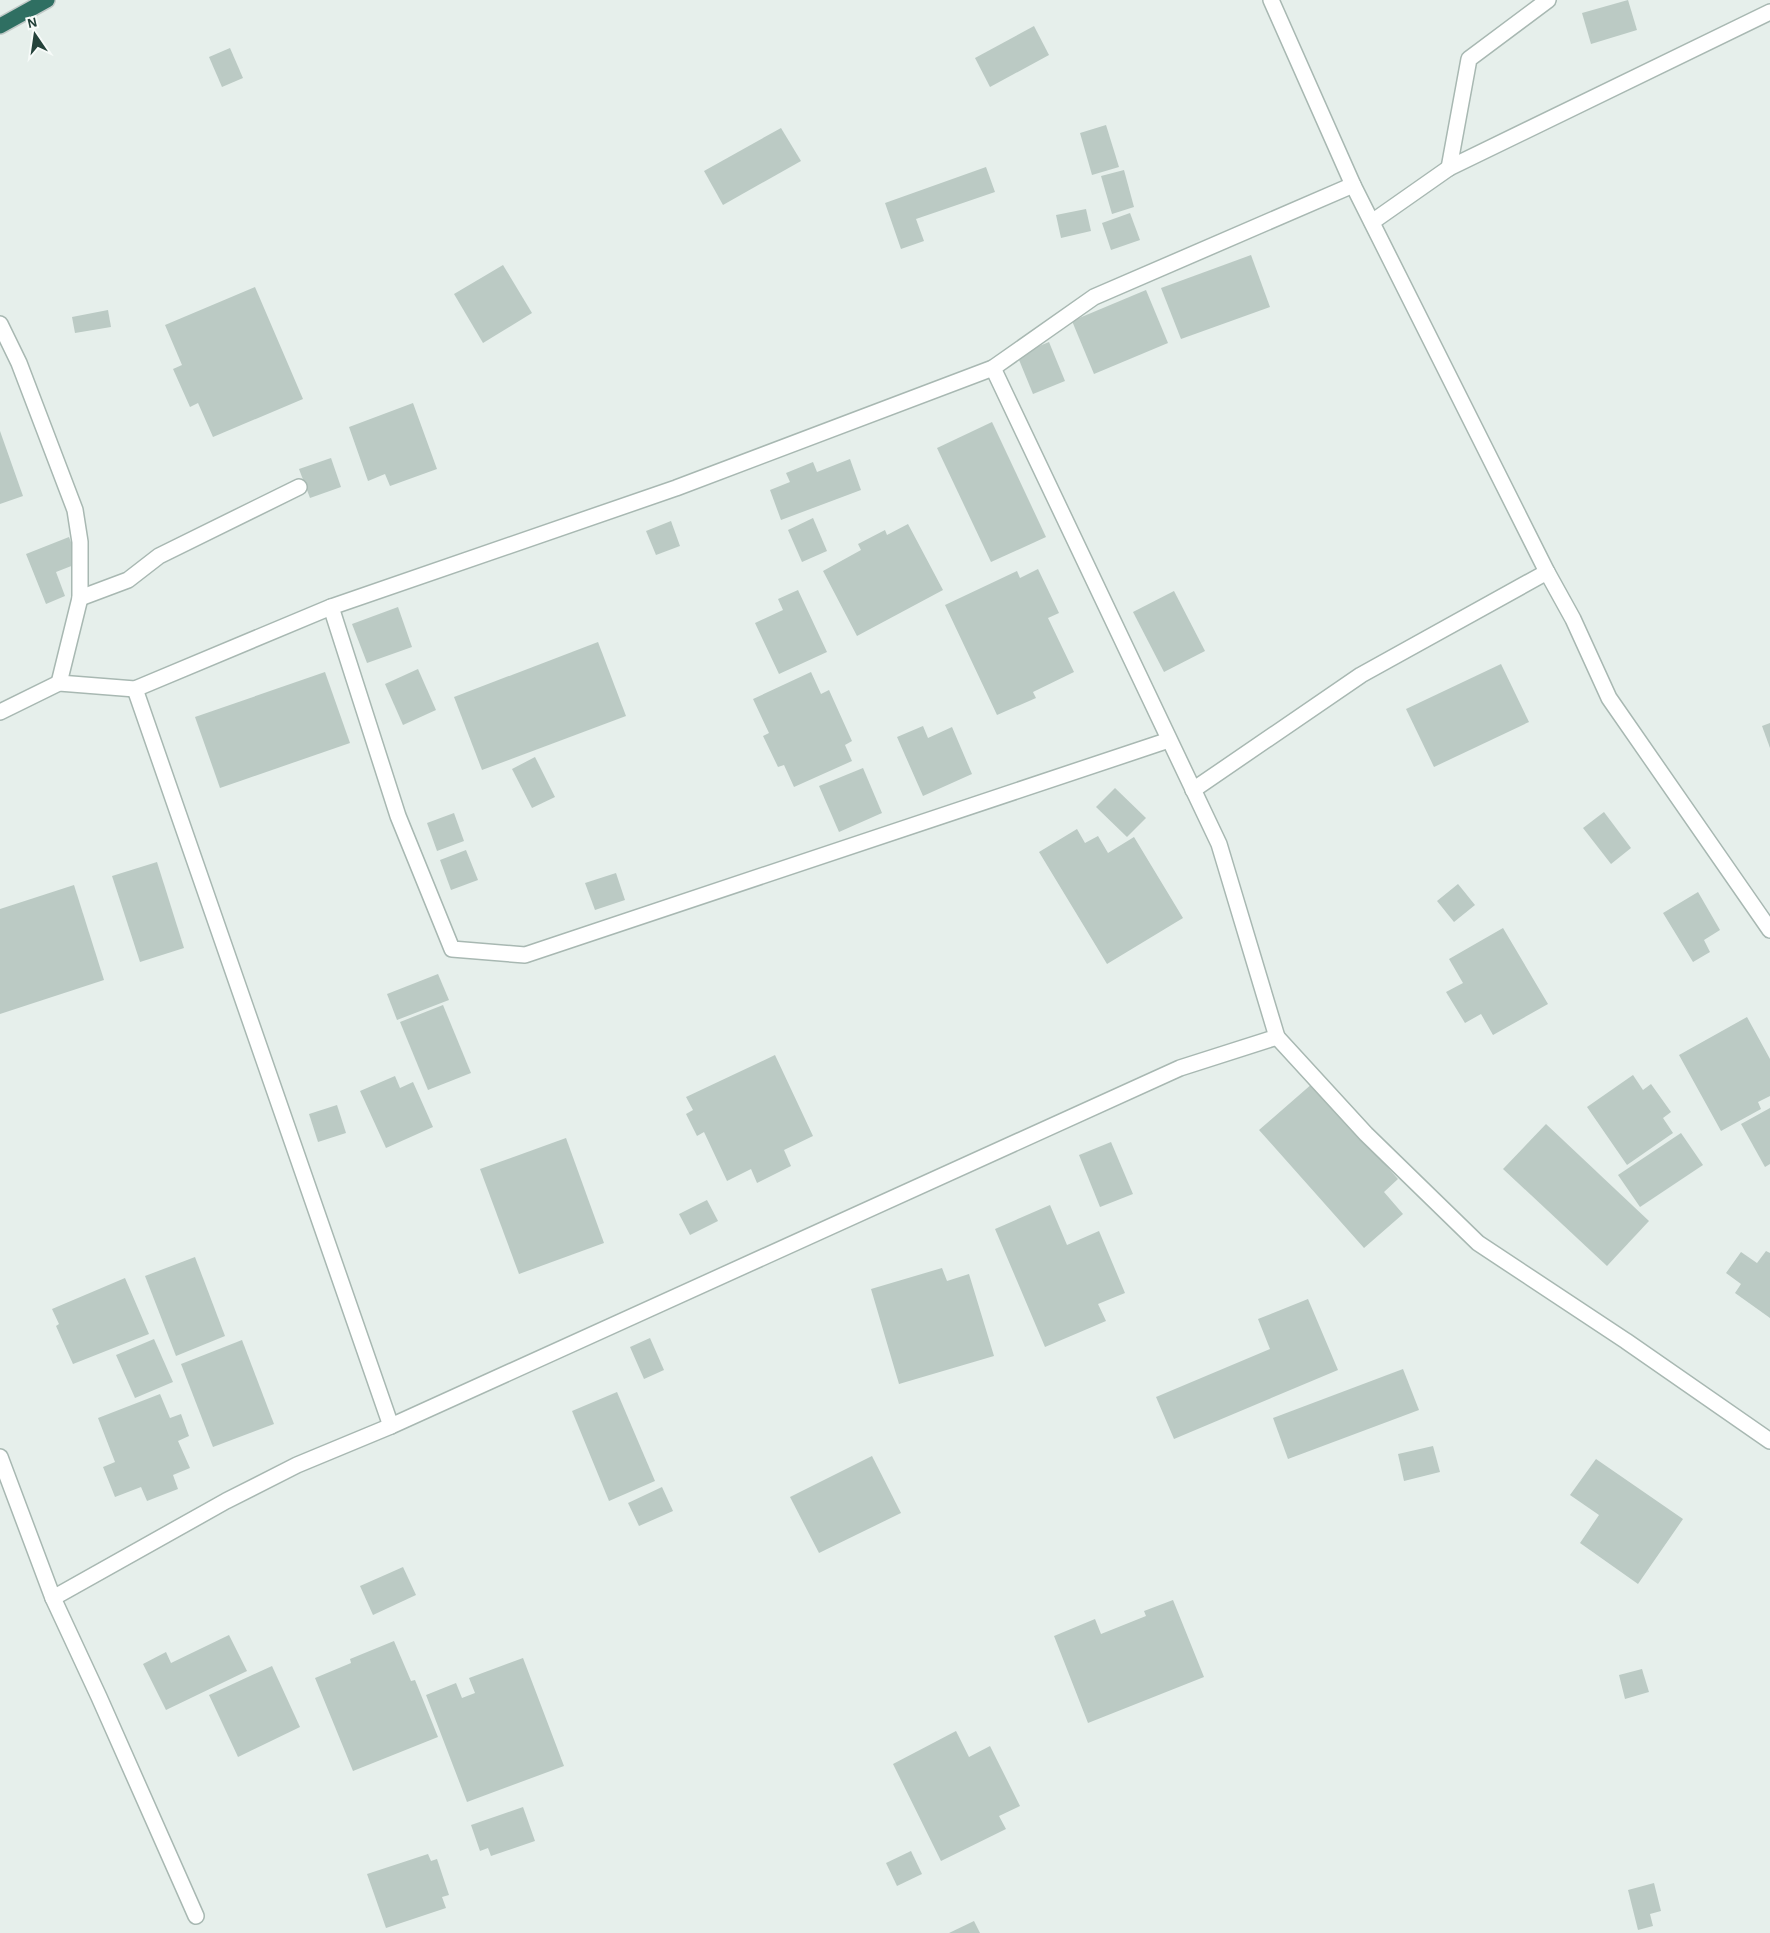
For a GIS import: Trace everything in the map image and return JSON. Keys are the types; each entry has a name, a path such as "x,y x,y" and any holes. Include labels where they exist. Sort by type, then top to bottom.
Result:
{"highway":[{"path":"0,26 47,0"}],"street":[{"path":"1271,0 1353,185 1547,572 1573,619 1609,698 1770,930"},
{"path":"1449,168 1469,59 1548,0"},
{"path":"1372,222 1449,168 1770,12"},
{"path":"0,712 59,683 135,689 331,607 676,488 993,368 1094,297 1353,185"},
{"path":"0,324 19,363 75,510 80,542 80,598 59,683"},
{"path":"993,368 1219,844 1277,1037 1366,1134 1478,1243 1626,1341 1770,1441"},
{"path":"80,598 128,580 160,556 299,487"},
{"path":"1193,790 1361,675 1547,572"},
{"path":"331,607 398,816 452,949 525,955 1169,740"},
{"path":"135,689 391,1426"},
{"path":"53,1598 226,1501 297,1465 391,1426 1180,1068 1277,1037"},
{"path":"0,1457 53,1598 196,1916"}],"building":[{"path":"1628,0 1637,30 1591,44 1582,13"},
{"path":"1034,26 1049,55 990,87 975,58"},
{"path":"230,48 243,78 222,87 209,57"},
{"path":"1106,125 1119,167 1092,175 1080,133"},
{"path":"781,128 801,161 723,205 704,171"},
{"path":"986,167 995,192 916,219 924,241 901,249 885,203"},
{"path":"1124,170 1134,207 1112,214 1101,176"},
{"path":"1086,209 1091,231 1061,238 1056,215"},
{"path":"1130,213 1140,240 1111,250 1102,223"},
{"path":"1251,255 1270,307 1181,339 1161,288"},
{"path":"503,265 532,313 483,343 454,294"},
{"path":"255,287 303,399 213,437 198,403 190,407 173,369 182,365 165,325"},
{"path":"1146,290 1168,343 1094,374 1072,321"},
{"path":"108,310 111,327 75,333 72,317"},
{"path":"1049,342 1065,381 1033,394 1017,355"},
{"path":"413,403 437,469 390,486 385,474 368,481 349,427"},
{"path":"992,422 1046,537 991,562 937,448"},
{"path":"0,431 23,496 0,504"},
{"path":"331,458 341,487 310,498 299,469"},
{"path":"850,459 861,490 781,520 770,490 790,482 786,473 813,462 817,472"},
{"path":"813,518 827,551 802,562 788,530"},
{"path":"671,521 680,546 656,555 646,531"},
{"path":"908,524 943,590 857,636 823,571 861,550 858,544 885,530 887,535"},
{"path":"69,537 79,563 56,572 65,596 46,604 26,554"},
{"path":"1038,569 1059,613 1048,618 1074,672 1033,692 1036,698 997,715 945,605 1017,571 1020,578"},
{"path":"798,590 827,652 779,674 755,623 783,610 778,599"},
{"path":"1174,591 1205,651 1164,672 1133,612"},
{"path":"398,607 412,647 367,663 352,624"},
{"path":"598,642 626,716 482,770 454,697"},
{"path":"1501,664 1529,722 1434,767 1406,709"},
{"path":"418,669 436,710 403,725 385,684"},
{"path":"325,672 350,743 220,788 195,717"},
{"path":"811,672 821,694 829,690 852,741 845,745 852,761 794,787 784,765 778,767 763,736 769,733 753,699"},
{"path":"1770,723 1770,748 1762,726"},
{"path":"923,726 928,738 952,727 972,774 923,796 897,737"},
{"path":"535,757 555,797 532,808 512,769"},
{"path":"863,768 882,813 839,832 819,786"},
{"path":"1115,788 1146,818 1127,837 1096,807"},
{"path":"1604,812 1631,848 1611,864 1583,828"},
{"path":"454,813 464,841 437,851 427,823"},
{"path":"1077,829 1085,843 1098,836 1108,853 1134,837 1183,918 1107,964 1039,852"},
{"path":"466,850 478,880 451,890 440,860"},
{"path":"157,862 184,948 140,962 112,876"},
{"path":"616,873 625,900 595,910 585,883"},
{"path":"1458,884 1475,905 1454,922 1437,901"},
{"path":"74,885 104,980 0,1014 0,909"},
{"path":"1698,892 1720,930 1704,940 1710,952 1693,962 1663,913"},
{"path":"1503,928 1548,1004 1493,1035 1481,1014 1465,1023 1446,992 1463,983 1449,959"},
{"path":"438,974 449,1000 397,1020 387,994"},
{"path":"443,1005 471,1073 428,1090 400,1022"},
{"path":"1747,1017 1770,1059 1770,1096 1758,1102 1761,1109 1721,1131 1679,1055"},
{"path":"775,1055 813,1136 784,1150 791,1166 757,1183 751,1169 727,1181 704,1132 697,1136 686,1114 693,1110 686,1097"},
{"path":"1633,1075 1643,1090 1651,1084 1671,1112 1663,1118 1673,1133 1627,1165 1587,1107"},
{"path":"395,1076 400,1088 413,1082 433,1127 386,1148 360,1091"},
{"path":"1313,1083 1398,1179 1384,1192 1403,1214 1364,1248 1259,1130"},
{"path":"337,1105 346,1133 318,1142 309,1114"},
{"path":"1770,1108 1770,1164 1765,1167 1741,1124"},
{"path":"1546,1124 1649,1221 1607,1266 1503,1169"},
{"path":"1681,1133 1703,1165 1640,1207 1618,1175"},
{"path":"566,1138 604,1243 519,1274 480,1169"},
{"path":"1111,1142 1133,1194 1100,1207 1079,1155"},
{"path":"707,1200 718,1221 690,1235 679,1214"},
{"path":"1050,1205 1067,1245 1099,1231 1125,1293 1098,1304 1106,1321 1045,1347 995,1229"},
{"path":"1766,1251 1770,1253 1770,1318 1735,1293 1741,1284 1726,1273 1741,1252 1757,1263"},
{"path":"195,1257 225,1336 176,1356 145,1276"},
{"path":"942,1268 947,1281 969,1274 994,1356 899,1384 871,1289"},
{"path":"125,1278 149,1334 73,1364 56,1326 59,1324 52,1309"},
{"path":"1308,1299 1338,1370 1174,1439 1156,1397 1270,1349 1258,1319"},
{"path":"650,1338 664,1370 644,1379 630,1347"},
{"path":"154,1339 173,1382 135,1398 116,1355"},
{"path":"242,1340 274,1424 213,1447 181,1364"},
{"path":"1403,1369 1419,1410 1288,1459 1273,1418"},
{"path":"617,1392 655,1481 609,1501 572,1411"},
{"path":"160,1394 170,1418 181,1414 189,1436 178,1441 190,1468 173,1475 178,1489 147,1501 141,1487 115,1497 103,1467 115,1462 98,1418"},
{"path":"1433,1446 1440,1472 1404,1481 1398,1454"},
{"path":"872,1456 901,1513 819,1553 790,1497"},
{"path":"1596,1459 1683,1519 1638,1584 1580,1543 1599,1515 1570,1495"},
{"path":"662,1487 673,1511 639,1526 628,1503"},
{"path":"403,1567 416,1595 373,1615 360,1586"},
{"path":"1173,1600 1204,1677 1088,1723 1054,1636 1095,1619 1101,1634 1146,1616 1144,1611"},
{"path":"229,1635 247,1671 166,1710 143,1664 166,1652 171,1663"},
{"path":"394,1641 411,1681 415,1680 438,1737 353,1771 315,1678 351,1663 350,1659"},
{"path":"523,1658 564,1766 467,1802 426,1695 456,1683 462,1698 475,1693 469,1678"},
{"path":"272,1666 300,1727 238,1757 209,1695"},
{"path":"1642,1669 1649,1692 1625,1699 1619,1675"},
{"path":"956,1731 969,1757 990,1746 1020,1806 999,1816 1006,1829 941,1861 893,1764"},
{"path":"523,1807 535,1841 491,1856 488,1848 480,1851 471,1825"},
{"path":"911,1851 922,1874 897,1886 886,1863"},
{"path":"428,1854 431,1861 437,1859 449,1895 442,1897 446,1908 386,1928 367,1874"},
{"path":"1654,1883 1661,1911 1650,1914 1653,1926 1638,1930 1628,1890"},
{"path":"974,1921 980,1933 949,1933"}]}
